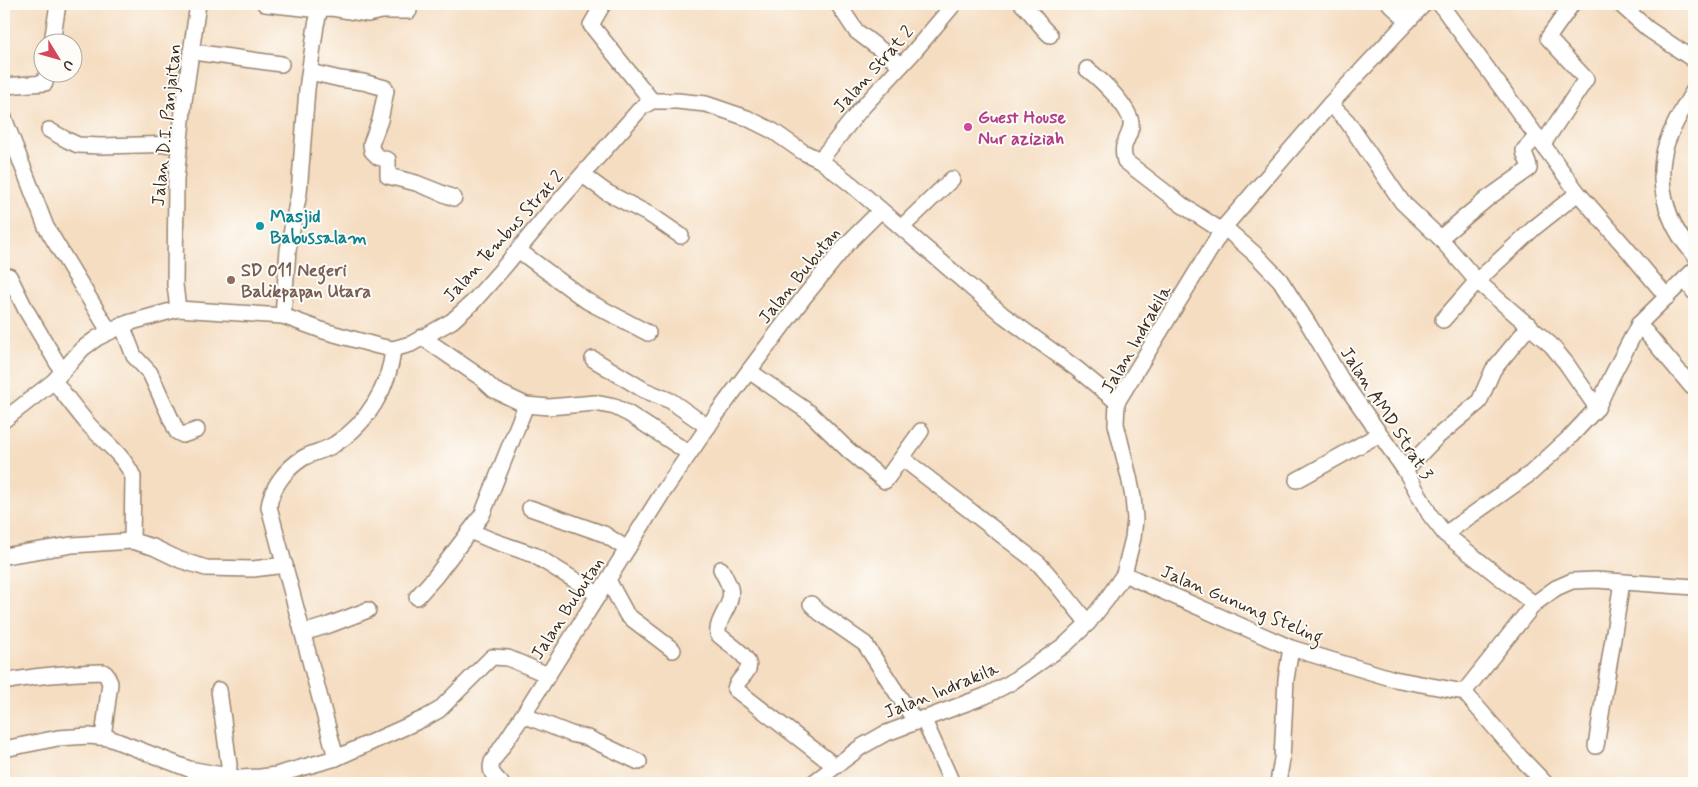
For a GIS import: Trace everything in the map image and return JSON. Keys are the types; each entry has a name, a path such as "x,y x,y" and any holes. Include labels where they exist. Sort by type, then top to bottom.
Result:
{"street":[{"path":"54,32 58,4"},
{"name":"Jalan D.I. Panjaitan","path":"178,309 175,285 175,201 184,101 198,4"},
{"path":"265,4 273,6 332,8 368,14 381,11 409,11"},
{"path":"603,4 592,25 652,101 706,104 747,118 773,130 803,152 820,160 882,210 1004,315 1077,369 1117,402"},
{"path":"838,4 856,31 902,65"},
{"name":"Jalan Strat 2","path":"820,160 860,110 902,65 954,4"},
{"path":"1022,4 1050,35"},
{"path":"1390,4 1408,21"},
{"name":"Jalan Indrakila","path":"813,783 861,747 884,734 919,719 985,696 1010,683 1066,644 1088,623 1107,599 1124,574 1133,538 1134,519 1133,497 1116,424 1117,402 1223,229 1330,104 1424,4"},
{"path":"1440,4 1578,193 1667,297"},
{"path":"1440,238 1488,198 1529,169 1530,165 1524,157 1524,150 1540,140 1586,79 1548,38 1572,4"},
{"path":"1620,4 1648,29 1694,60"},
{"path":"283,316 288,250 299,193 310,72 320,8"},
{"path":"192,52 281,64"},
{"name":"Jalan AMD Strat 3","path":"1087,69 1120,101 1130,119 1130,129 1123,147 1125,161 1182,205 1223,229 1280,280 1341,379 1405,470 1430,515 1445,534 1534,604"},
{"path":"310,72 385,88 382,114 373,138 372,152 378,157 388,160 388,176 416,183 454,198"},
{"path":"4,86 45,82"},
{"path":"1694,90 1680,113 1667,143 1663,161 1662,188 1666,206 1673,223 1694,254"},
{"name":"Jalan Tembus Strat 2","path":"393,349 411,344 452,321 473,302 641,108 652,101"},
{"path":"1330,104 1347,121 1402,202 1440,238 1478,280 1507,308 1551,344 1597,408"},
{"path":"4,118 46,227 134,356 150,373 176,432 183,435 197,430"},
{"path":"49,130 78,145 180,144"},
{"path":"583,175 606,192 652,216 681,236"},
{"path":"902,227 952,179"},
{"path":"1443,320 1478,280 1534,228 1578,193"},
{"name":"Jalan Bubutan","path":"4,749 58,738 103,737 189,769 239,778 276,776 336,758 425,718 439,710 492,657 508,658 548,675 627,549 708,426 804,297 847,244 882,210"},
{"path":"518,250 587,300 648,333"},
{"path":"1445,534 1531,473 1569,438 1597,408 1639,324 1690,275"},
{"path":"1690,275 1694,292"},
{"path":"9,276 58,376 88,423 116,451 130,469 133,477 132,541"},
{"path":"4,420 58,376 82,349 115,328 178,309 283,316 324,331 393,349 389,371 380,391 372,407 358,425 333,446 304,458 288,471 270,496 269,507 336,758"},
{"path":"1639,324 1692,387"},
{"path":"1405,470 1437,437 1479,402 1493,370 1530,325"},
{"path":"422,337 480,376 494,390 526,405 549,408 595,402 615,407 630,414 690,453"},
{"path":"593,359 644,390 671,402 708,426"},
{"path":"748,371 810,413 848,450 886,481 921,431"},
{"path":"417,597 436,578 484,510 526,405"},
{"path":"1297,480 1380,434"},
{"path":"902,458 1038,563 1088,623"},
{"path":"530,508 604,534 627,549"},
{"path":"470,531 534,555 599,595"},
{"path":"4,556 72,545 132,541 153,546 180,560 206,568 253,569 286,565"},
{"path":"721,569 730,588 730,594 729,604 718,627 718,634 722,640 740,652 746,658 748,664 748,669 736,684 735,689 835,766"},
{"name":"Jalan Gunung Steling","path":"1124,574 1291,648 1394,679 1464,692"},
{"path":"608,580 627,615 673,650"},
{"path":"1545,783 1464,692 1534,604 1556,588 1572,581 1596,580 1694,587"},
{"path":"1596,746 1622,582"},
{"path":"812,604 818,612 865,644 919,719 952,783"},
{"path":"303,633 368,610"},
{"path":"1278,783 1282,759 1286,679 1291,648"},
{"path":"4,682 60,673 103,672 110,683 103,737"},
{"path":"501,783 490,768 492,762 548,675"},
{"path":"219,690 229,765 228,776"},
{"path":"523,715 571,734 588,738 639,762"}],"place":[{"name":"Guest House Nur aziziah","path":"968,127"},
{"name":"Masjid Babussalam","path":"260,226"},
{"name":"SD 011 Negeri Balikpapan Utara","path":"231,280"}]}
